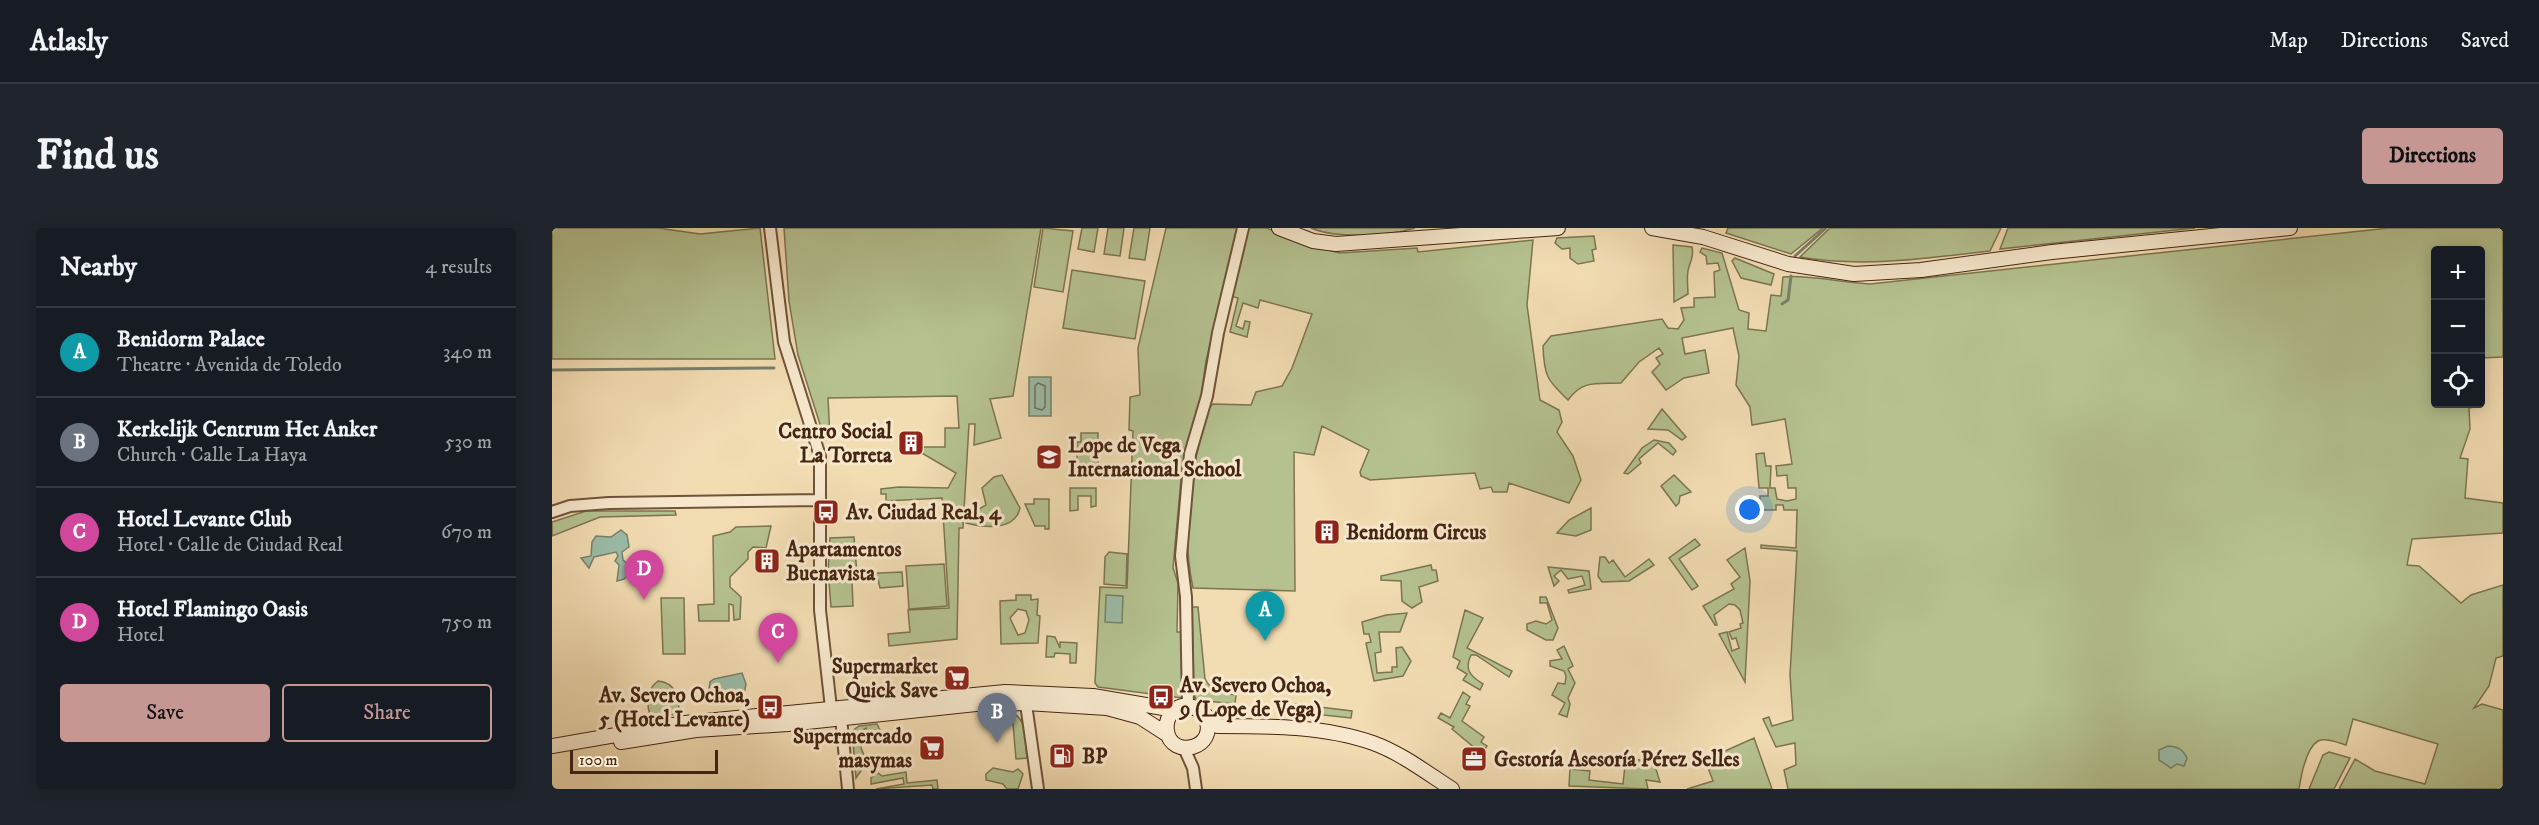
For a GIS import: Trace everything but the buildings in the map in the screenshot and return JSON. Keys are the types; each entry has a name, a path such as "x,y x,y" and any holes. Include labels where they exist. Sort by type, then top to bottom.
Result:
{"street":[{"path":"770,228 784,342 820,456 820,610 832,716 848,789"},
{"path":"1168,735 1167,721 1181,708 1186,597 1181,556 1190,454 1207,396 1218,333 1243,228"},
{"path":"1279,228 1313,241 1336,244 1558,228"},
{"path":"1652,228 1703,237 1788,264 1854,274 1921,270 2052,252 2289,228"},
{"path":"552,512 576,505 609,502 820,500"},
{"path":"552,755 696,730 1025,697 1093,696 1201,711 1218,726 1265,726 1344,734 1377,745 1452,789"},
{"path":"1025,697 1107,708 1140,717 1184,748 1193,768 1196,789"},
{"path":"1025,697 1038,789"},
{"path":"552,746 649,727 832,716"},
{"path":"1193,768 1209,729 1205,716"},
{"path":"1184,748 1203,740 1218,726"}],"shaded area":[{"path":"552,228 658,228 700,234 760,228 775,359 552,359"},
{"path":"784,228 1041,228 1013,396 990,399 1001,438 974,445 975,424 969,424 963,528 959,528 957,639 889,646 888,634 910,632 908,610 949,608 942,498 886,501 886,494 881,494 881,489 948,488 956,473 920,452 920,447 945,447 945,428 959,428 957,396 828,398 830,438 825,440 798,355 789,301"},
{"path":"1043,228 1073,231 1063,292 1034,287"},
{"path":"1082,228 1098,228 1094,252 1078,249"},
{"path":"1108,228 1124,228 1120,256 1104,254"},
{"path":"1134,228 1150,228 1145,260 1129,258"},
{"path":"1166,228 1239,228 1206,361 1201,397 1182,468 1173,568 1178,583 1177,632 1183,632 1182,698 1098,687 1095,683 1100,587 1127,588 1133,431 1129,430 1130,397 1140,395 1138,348"},
{"path":"1248,228 1267,228 1300,243 1340,253 1417,248 1418,252 1533,240 1527,305 1540,400 1559,410 1562,422 1557,432 1573,456 1581,480 1569,503 1509,483 1507,492 1493,492 1491,487 1480,489 1475,473 1370,480 1361,476 1360,472 1369,450 1322,426 1314,455 1294,452 1295,591 1193,588 1187,542 1189,497 1197,452 1209,408 1213,404 1251,405 1256,392 1282,386 1292,368 1312,314 1260,300 1258,308 1243,303 1236,326 1243,329 1245,321 1250,322 1247,337 1230,332 1238,298 1230,296"},
{"path":"1311,228 1415,228 1391,233 1348,235"},
{"path":"1728,228 1823,228 1791,254 1726,233"},
{"path":"1830,228 2001,228 1990,251 1872,262 1800,257"},
{"path":"2008,228 2195,228 2000,249"},
{"path":"2389,228 2503,228 2503,357 2485,358 2485,246 2431,246 2431,408 2469,408 2470,429 2460,458 2468,459 2465,498 2503,503 2503,533 2412,539 2407,565 2419,566 2461,603 2471,595 2503,585 2503,656 2496,658 2489,686 2474,708 2482,704 2503,710 2503,789 2339,789 2355,759 2375,771 2425,784 2438,744 2353,719 2346,745 2325,740 2318,741 2310,750 2299,789 1788,789 1784,770 1796,765 1795,743 1776,747 1763,719 1769,717 1772,726 1793,720 1790,675 1797,551 1761,548 1761,545 1796,548 1797,510 1784,510 1783,505 1776,505 1776,510 1760,510 1760,496 1768,496 1768,488 1759,488 1756,454 1764,453 1766,466 1771,466 1770,488 1775,488 1777,499 1787,501 1796,499 1796,488 1788,488 1787,475 1777,476 1776,466 1792,464 1785,419 1752,425 1750,407 1736,385 1739,356 1733,328 1682,338 1685,354 1705,350 1709,373 1684,378 1666,390 1652,372 1660,364 1656,358 1663,354 1659,348 1639,362 1621,383 1592,384 1574,393 1568,400 1548,377 1544,364 1543,346 1551,336 1662,319 1668,328 1678,329 1684,320 1681,308 1694,307 1694,298 1715,297 1714,272 1720,270 1718,263 1707,264 1706,256 1700,252 1702,248 1722,253 1739,310 1749,313 1748,329 1766,331 1771,295 1781,296 1783,277 1870,284"},
{"path":"1594,236 1596,249 1592,250 1594,261 1578,264 1570,258 1570,248 1562,249 1555,243 1557,238"},
{"path":"1673,245 1692,247 1693,253 1688,273 1688,294 1674,302"},
{"path":"1735,258 1774,274 1771,285 1741,278 1732,261"},
{"path":"1072,270 1145,281 1135,339 1063,328"},
{"path":"1662,409 1686,437 1682,440 1668,430 1648,429"},
{"path":"1081,433 1098,433 1098,465 1077,464 1077,442 1081,442"},
{"path":"1654,440 1669,443 1676,451 1673,455 1658,443 1639,459 1641,463 1628,474 1624,473 1642,448"},
{"path":"1002,475 1020,508 1017,515 1012,521 998,526 966,523 967,516 986,505 982,488 994,477"},
{"path":"1674,475 1691,492 1680,496 1676,506 1661,486"},
{"path":"1070,488 1096,488 1096,506 1091,507 1091,496 1078,496 1078,510 1070,511"},
{"path":"1034,499 1049,499 1049,529 1045,529 1045,526 1035,526 1025,504 1034,504"},
{"path":"1591,508 1591,530 1576,536 1557,533 1569,520"},
{"path":"586,511 675,511 676,515 600,517 552,536 552,522"},
{"path":"771,526 766,548 753,547 748,552 748,559 730,577 730,587 741,597 740,619 734,620 733,605 729,604 729,621 699,621 698,605 714,604 713,536 730,532 736,527"},
{"path":"854,537 857,574 902,572 903,586 880,588 878,579 852,581 853,606 831,607 829,582 844,581 843,571 828,573 830,538"},
{"path":"1695,539 1700,545 1679,559 1698,586 1692,590 1669,558"},
{"path":"1745,548 1750,581 1745,682 1719,634 1727,632 1732,651 1739,648 1736,638 1732,639 1729,632 1741,628 1740,624 1743,623 1740,610 1735,605 1729,604 1714,615 1717,625 1715,625 1703,606 1734,589 1731,584 1740,577 1727,560"},
{"path":"1109,552 1127,554 1126,586 1104,584 1105,557"},
{"path":"1600,557 1605,557 1609,563 1613,560 1625,577 1649,559 1654,565 1629,581 1602,582 1598,576"},
{"path":"944,564 947,606 909,609 906,566"},
{"path":"1431,565 1432,570 1436,570 1438,581 1419,587 1422,602 1412,608 1402,601 1401,581 1381,580 1381,576"},
{"path":"1548,567 1589,571 1591,589 1569,593 1568,590 1585,585 1582,576 1568,579 1561,570 1554,576 1559,581 1554,586"},
{"path":"1016,595 1031,595 1031,600 1038,599 1037,615 1040,616 1038,643 1001,644 1000,601 1016,600","holes":["1018,609 1026,611 1029,620 1025,633 1018,635 1010,618"]},
{"path":"1540,597 1546,597 1558,628 1553,640 1546,640 1527,630 1527,624 1536,621 1546,624 1552,620 1547,603 1540,603"},
{"path":"661,598 684,598 685,654 663,654"},
{"path":"1192,607 1198,607 1205,679 1218,692 1236,695 1235,704 1197,700 1194,696"},
{"path":"1465,610 1483,618 1467,648 1512,671 1509,677 1476,655 1471,655 1468,668 1472,675 1483,684 1480,690 1463,680 1467,674 1457,668 1460,661 1453,657"},
{"path":"1407,613 1400,632 1379,632 1381,652 1375,653 1377,673 1392,672 1392,667 1397,667 1396,648 1402,647 1411,661 1403,676 1374,681 1366,643 1371,642 1369,634 1364,634 1362,622 1386,615"},
{"path":"1047,636 1055,637 1060,648 1060,642 1077,643 1076,663 1070,663 1070,654 1055,653 1054,657 1046,657"},
{"path":"1564,646 1573,666 1568,669 1575,683 1568,698 1570,704 1567,717 1559,714 1565,703 1552,695 1558,683 1565,684 1566,676 1564,671 1550,666 1550,661 1562,659 1557,650"},
{"path":"658,681 669,684 676,692 679,703 677,714 652,717 650,715 648,697 654,684"},
{"path":"1463,692 1470,697 1466,704 1470,706 1462,721 1484,737 1481,742 1487,746 1482,754 1452,729 1454,727 1438,718 1441,713 1450,718"},
{"path":"1278,702 1352,711 1351,718 1277,710"},
{"path":"1010,712 1020,719 1023,725 1027,758 1016,759 1013,724 999,725 994,714"},
{"path":"877,724 880,730 877,738 871,737 866,728 856,737 862,742 861,748 867,762 856,778 852,731 859,726"},
{"path":"1754,738 1772,789 1687,789 1713,781 1705,760"},
{"path":"2329,752 2350,758 2334,789 2309,789 2323,755"},
{"path":"1659,755 1662,763 1655,766 1660,782 1646,780 1648,789 1569,786 1570,769 1590,771 1589,780 1623,784 1625,765 1606,762 1607,757 1640,760"},
{"path":"993,768 1013,772 1018,769 1023,774 1018,789 1007,789 1003,784 986,780 986,774"},
{"path":"906,772 907,783 937,780 938,789 933,789 932,785 876,789 904,784 903,778 871,784 871,778 878,773 882,776"}],"water":[{"path":"1029,377 1051,377 1051,416 1029,416"},
{"path":"621,530 627,535 629,547 622,552 623,560 635,569 624,579 617,581 619,565 615,561 618,556 616,552 594,557 589,568 581,558 591,556 592,542 596,536 611,537"},
{"path":"1106,595 1123,596 1122,623 1105,622"},
{"path":"742,673 746,684 744,694 716,694 709,689 710,682 714,679"},
{"path":"2168,746 2177,747 2184,752 2187,758 2184,766 2177,764 2171,768 2159,760 2159,750"}],"waterway":[{"path":"1795,256 1826,228"},
{"path":"1782,304 1788,300 1791,276"},
{"path":"552,370 774,368"}],"place":[{"name":"Centro Social La Torreta","path":"911,443"},
{"name":"Lope de Vega International School","path":"1049,457"},
{"name":"Av. Ciudad Real, 4","path":"826,512"},
{"name":"Benidorm Circus","path":"1327,532"},
{"name":"Apartamentos Buenavista","path":"767,561"},
{"name":"Hotel Flamingo Oasis","path":"644,600"},
{"name":"Benidorm Palace","path":"1265,641"},
{"name":"Hotel Levante Club","path":"778,663"},
{"name":"Supermarket Quick Save","path":"957,678"},
{"name":"Av. Severo Ochoa, 9 (Lope de Vega)","path":"1161,697"},
{"name":"Av. Severo Ochoa, 5 (Hotel Levante)","path":"770,707"},
{"name":"Kerkelijk Centrum Het Anker","path":"997,743"},
{"name":"Supermercado masymas","path":"932,748"},
{"name":"BP","path":"1062,756"},
{"name":"Gestoría Asesoría Pérez Selles","path":"1474,759"}]}
